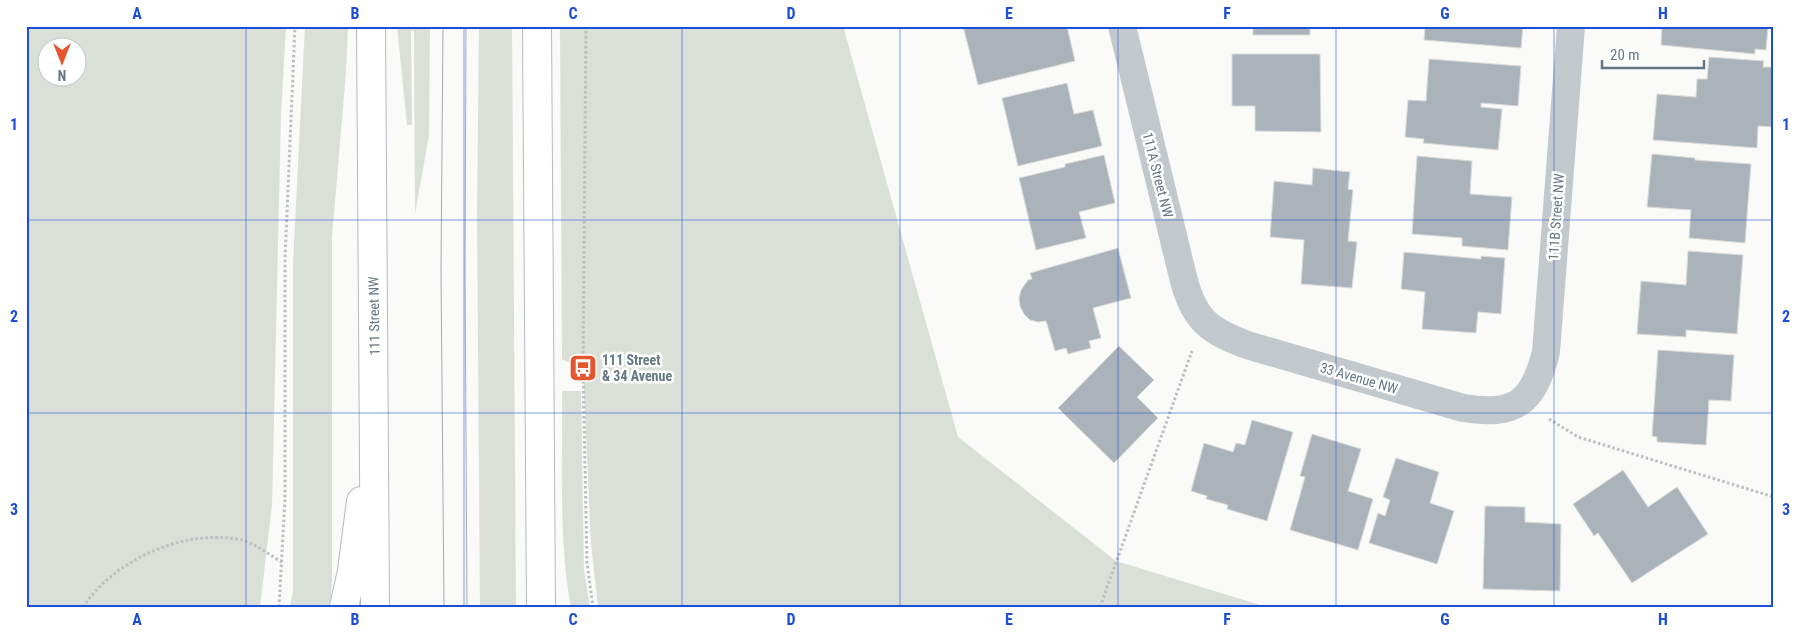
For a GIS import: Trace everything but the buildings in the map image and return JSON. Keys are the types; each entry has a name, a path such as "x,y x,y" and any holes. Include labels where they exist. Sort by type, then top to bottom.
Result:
{"main road":[{"name":"111 Street NW","path":"371,26 375,380 375,607"},
{"path":"537,26 542,605"},
{"path":"344,607 352,571 375,380"}],"street":[{"name":"111A Street NW","path":"1122,26 1187,294 1202,320"},
{"name":"111B Street NW","path":"1522,402 1541,371 1546,352 1571,26"},
{"name":"33 Avenue NW","path":"1202,320 1215,331 1247,345 1463,408 1484,411 1506,409 1522,402"}],"path":[{"path":"279,607 285,499 285,259 295,26"},
{"path":"586,26 583,368 587,563 593,607"},
{"path":"1100,607 1181,384 1202,320"},
{"path":"1522,402 1578,437 1774,497"},
{"path":"83,607 100,587 133,561 152,550 196,538 244,541 282,562"}],"shaded area":[{"path":"26,26 286,26 281,114 272,505 260,607 26,607"},
{"path":"305,26 348,26 332,237 332,580 330,607 290,607 293,591 293,264"},
{"path":"397,26 430,26 429,135 415,214 414,31 411,31 412,125 407,125"},
{"path":"479,26 512,26 516,607 480,607 477,214"},
{"path":"560,26 843,26 958,437 1116,561 1267,607 598,607 591,544 583,369 562,359"},
{"path":"562,391 581,391 584,570 590,607 571,607 567,581 562,500"}],"tram line":[{"path":"443,26 441,270 444,607"},
{"path":"466,26 467,607"}],"place":[{"name":"111 Street & 34 Avenue","path":"583,368"}]}
